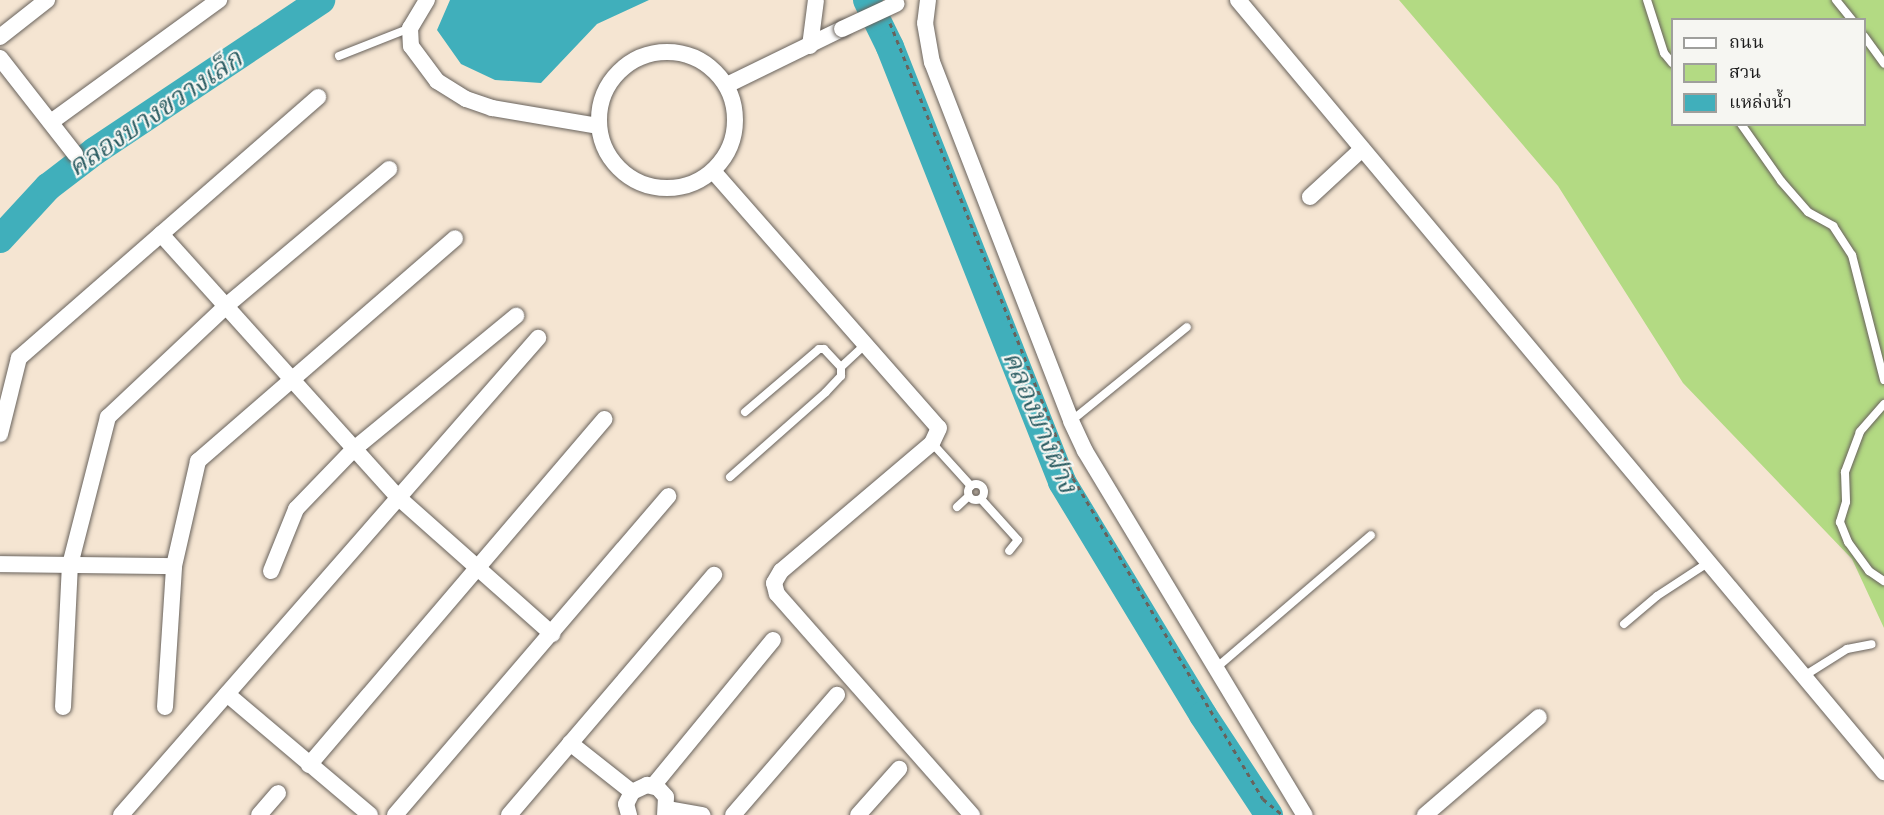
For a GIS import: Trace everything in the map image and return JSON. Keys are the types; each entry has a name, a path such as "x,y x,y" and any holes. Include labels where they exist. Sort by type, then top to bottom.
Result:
{"street":[{"path":"0,37 47,0"},
{"path":"51,122 219,0"},
{"path":"427,0 410,28 411,46 424,68 466,99 492,108 598,126"},
{"path":"810,46 816,0"},
{"path":"928,0 925,24 932,62 1071,421 1085,451 1305,815"},
{"path":"1238,0 1884,772"},
{"path":"727,86 899,2"},
{"path":"657,51 677,51 697,57 714,69 727,86 735,107 735,130 727,152 713,171 694,183 673,188 651,187 631,179 609,156 598,126 599,105 607,86 637,58 657,51"},
{"path":"0,57 75,154"},
{"path":"0,434 19,358 318,97"},
{"path":"1311,197 1362,149"},
{"path":"63,707 70,565 108,417 226,306 388,169"},
{"path":"713,171 939,428 932,443 781,571 774,583 792,612 972,815"},
{"path":"161,234 399,498 552,634"},
{"path":"165,707 174,566 198,461 455,238"},
{"path":"271,571 296,509 354,449 516,316"},
{"path":"121,815 538,339"},
{"path":"309,765 476,567 605,419"},
{"path":"395,815 668,496"},
{"path":"0,564 174,566"},
{"path":"509,815 714,575"},
{"path":"653,786 773,640"},
{"path":"227,694 370,815"},
{"path":"733,815 837,695"},
{"path":"1425,815 1539,717"},
{"path":"570,743 632,792"},
{"path":"858,815 899,769"},
{"path":"629,815 626,804 632,792 641,786 653,786 666,797 666,812 702,815"},
{"path":"259,815 278,793"}],"lane":[{"path":"1647,0 1664,53 1671,62"},
{"path":"1836,0 1850,18"},
{"path":"339,56 410,28"},
{"path":"1866,39 1884,64"},
{"path":"1743,126 1781,181 1808,212 1833,226 1852,255 1884,380"},
{"path":"1071,421 1187,327"},
{"path":"841,367 866,344"},
{"path":"729,477 826,392 841,376 841,367 824,349 819,349 745,412"},
{"path":"1884,404 1860,432 1845,472 1846,502 1840,522 1862,561 1884,581"},
{"path":"932,443 971,486 982,486 984,494 981,499"},
{"path":"957,507 969,496 971,486"},
{"path":"969,496 975,500 981,499"},
{"path":"981,499 1018,540 1009,551"},
{"path":"1216,669 1371,535"},
{"path":"1624,624 1657,596 1709,562"},
{"path":"1804,676 1846,649 1872,644"}],"green space":[{"path":"1399,0 1884,0 1884,628 1852,559 1683,383 1558,186"}],"water":[{"path":"450,0 649,0 597,24 541,83 495,80 461,64 437,30"}],"waterway":[{"name":"คลองบางขวางเล็ก","path":"0,239 48,187 95,151 321,0"},
{"name":"คลองบางฝาง","path":"867,0 890,47 1062,482 1203,715 1269,815"}]}
